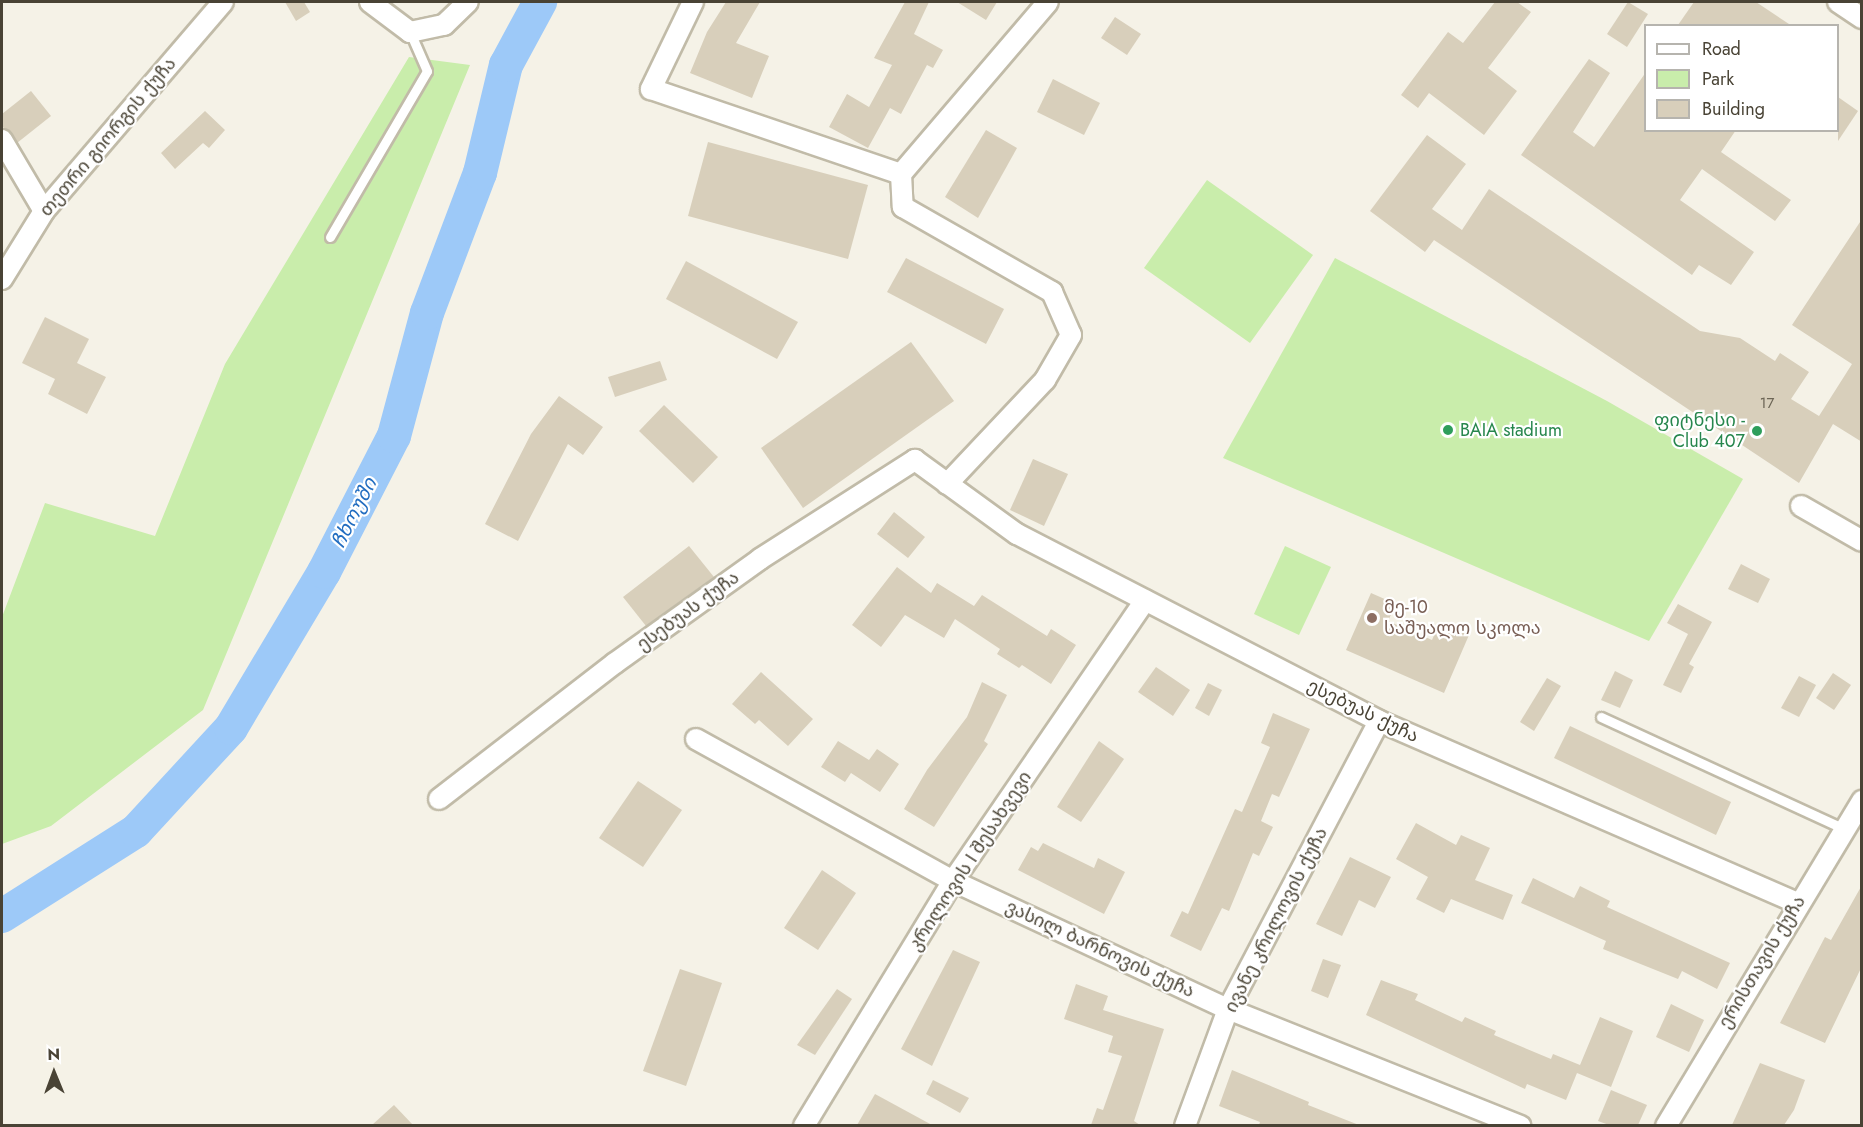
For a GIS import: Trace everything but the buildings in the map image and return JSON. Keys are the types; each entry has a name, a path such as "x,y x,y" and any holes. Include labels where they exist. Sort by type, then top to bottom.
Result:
{"street":[{"name":"თეთრი გიორგის ქუჩა","path":"2,279 44,211 223,2"},
{"path":"370,2 410,32 444,25 468,2"},
{"path":"693,2 651,89 901,174"},
{"path":"947,483 1045,380 1071,335 1052,292 903,207 901,174 1048,2"},
{"path":"1838,2 1862,18"},
{"path":"2,140 44,211"},
{"name":"ესებუას ქუჩა","path":"439,799 615,663 760,559 915,460 1017,534 1379,721 1797,903"},
{"path":"1801,506 1862,541"},
{"name":"კრილოვის I შესახვევი","path":"804,1125 953,881 1145,601"},
{"name":"ივანე კრილოვის ქუჩა","path":"1185,1125 1228,1010 1379,721"},
{"name":"ვასილ ბარნოვის ქუჩა","path":"696,738 953,881 1228,1010 1520,1125"},
{"name":"ერისთავის ქუჩა","path":"1666,1125 1797,903 1862,801"}],"lane":[{"path":"330,237 427,71 410,32"},
{"path":"1601,717 1845,829"}],"green space":[{"path":"409,57 470,65 203,710 51,826 2,844 2,617 45,503 155,536 225,364"},
{"path":"1207,180 1313,255 1250,343 1144,268"},
{"name":"BAIA stadium","path":"1335,258 1607,401 1743,479 1649,641 1223,458"},
{"path":"1285,546 1331,567 1299,635 1254,614"}],"waterway":[{"name":"ჩხოუში","path":"2,916 136,831 231,728 324,572 394,436 427,313 480,173 506,65 540,2"}],"place":[{"name":"BAIA stadium","path":"1448,430"},
{"name":"ფიტნესი - Club 407","path":"1757,431"},
{"name":"მე-10 საშუალო სკოლა","path":"1372,618"}]}
